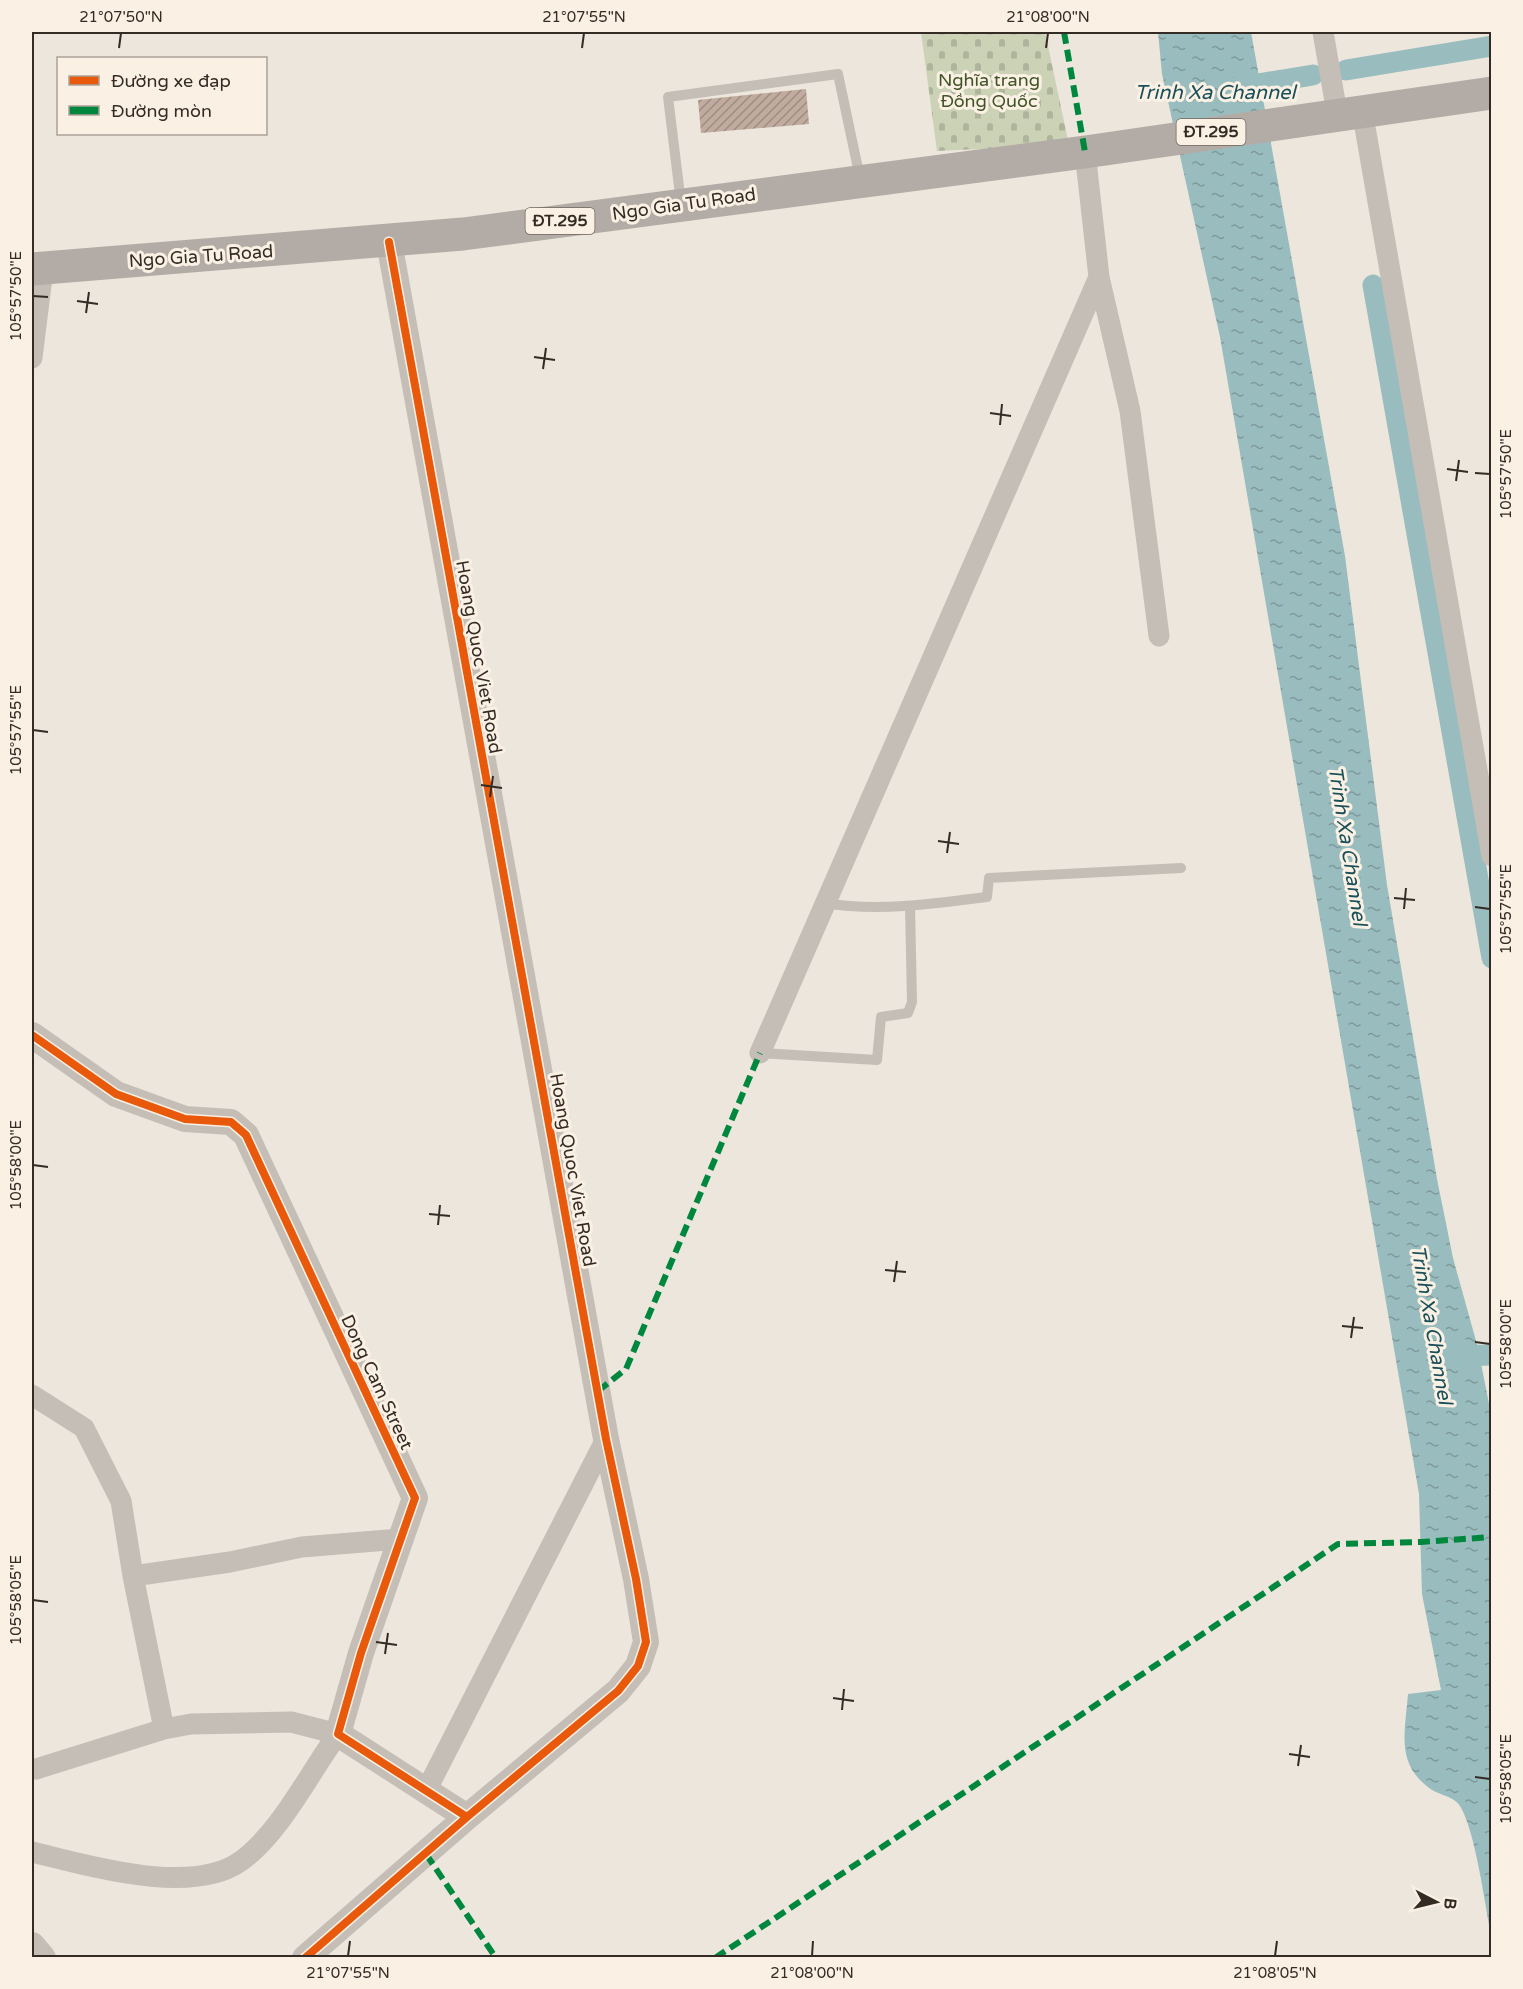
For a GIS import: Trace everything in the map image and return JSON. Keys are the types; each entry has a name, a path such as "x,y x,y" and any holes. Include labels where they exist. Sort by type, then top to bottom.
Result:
{"main road":[{"name":"ĐT.295","path":"1085,152 1491,93"},
{"name":"Ngo Gia Tu Road","path":"37,269 389,242 1085,152"}],"street":[{"path":"1323,32 1349,112 1491,856"},
{"path":"1085,152 1100,277 1130,411 1159,636"},
{"name":"Hoang Quoc Viet Road","path":"305,1958 466,1817 618,1690 634,1673 643,1657 644,1623 606,1439 389,242"},
{"path":"32,358 37,269"},
{"path":"760,1053 823,903 1100,277"},
{"name":"Dong Cam Street","path":"32,1035 116,1094 185,1119 231,1122 246,1136 415,1498 361,1653 338,1734"},
{"path":"32,1395 84,1428 121,1500 133,1576 164,1729"},
{"path":"426,1791 606,1439"},
{"path":"133,1576 230,1562 302,1547 400,1539"},
{"path":"36,1769 164,1729 190,1724 291,1722 338,1734 466,1817"},
{"path":"32,1852 122,1872 181,1877 222,1871 240,1861 275,1825 338,1734"},
{"path":"32,1945 43,1958"}],"lane":[{"path":"681,205 668,97 702,92 838,74 861,181"},
{"path":"823,903 853,908 910,906 987,897 989,878 1181,868"},
{"path":"760,1053 878,1060 881,1017 908,1012 912,1002 910,906"}],"green space":[{"name":"Nghĩa trang Đồng Quốc","path":"921,32 1045,32 1069,145 937,151"}],"water":[{"name":"Trinh Xa Channel","path":"1158,32 1251,32 1345,556 1387,885 1437,1179 1453,1258 1478,1348 1491,1414 1491,1936 1479,1868 1470,1832 1460,1806 1455,1800 1432,1790 1420,1780 1407,1759 1405,1735 1408,1694 1441,1690 1422,1594 1419,1494 1220,337 1162,74"}],"building":[{"path":"806,89 809,124 701,133 698,100"}],"waterway":[{"path":"1346,70 1492,46"},
{"path":"1234,88 1313,75"},
{"path":"1373,285 1492,958"},
{"path":"1453,1356 1492,1355"}],"marked path":[{"path":"1064,32 1085,152"},
{"path":"598,1391 626,1369 760,1053"},
{"path":"715,1958 1338,1544 1492,1537"},
{"path":"426,1854 496,1958"}],"cycle path":[{"path":"305,1958 467,1817 618,1691 638,1666 646,1642 636,1579 606,1439 389,242"},
{"path":"32,1035 116,1094 185,1119 231,1122 246,1135 415,1498 361,1653 338,1734 467,1817"}]}
